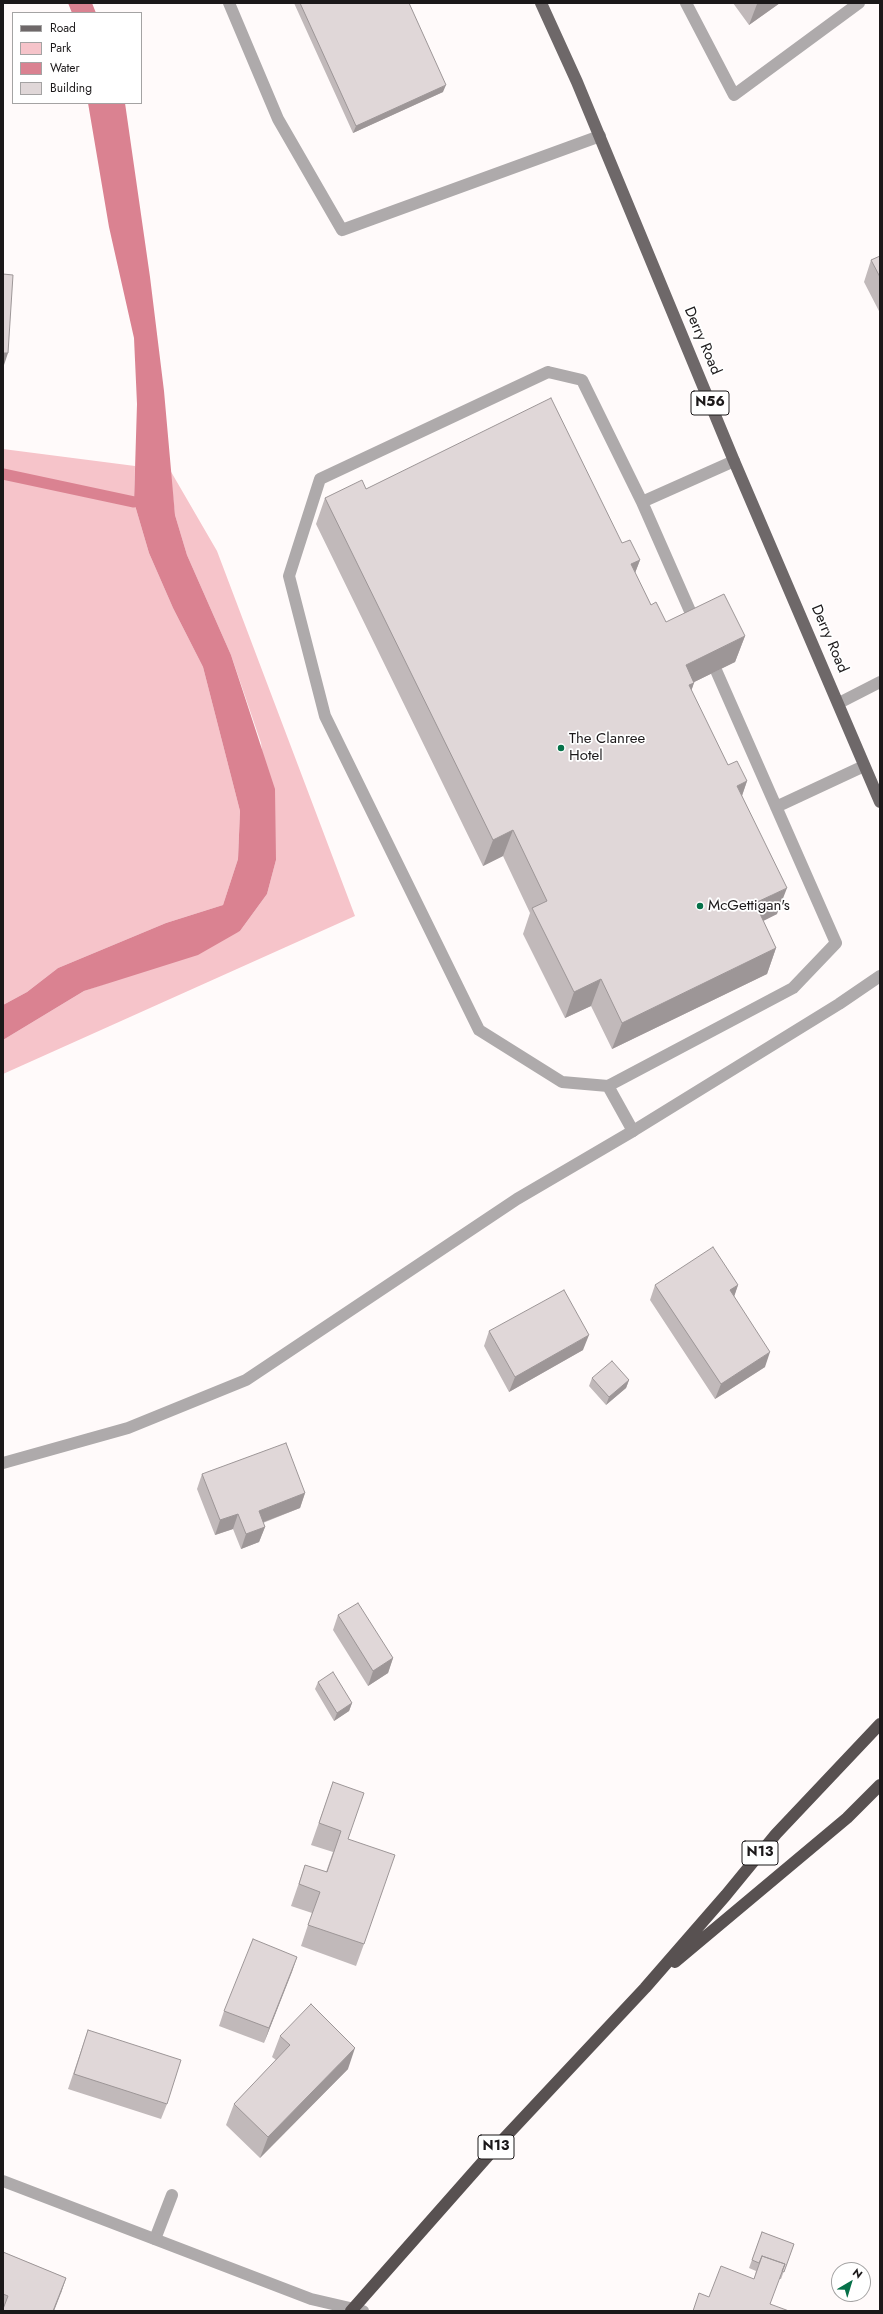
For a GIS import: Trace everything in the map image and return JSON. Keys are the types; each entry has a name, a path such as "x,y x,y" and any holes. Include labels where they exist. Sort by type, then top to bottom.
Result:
{"highway":[{"name":"N13","path":"356,2310 495,2148 645,1988 726,1895 776,1834 880,1724"},
{"name":"N13","path":"645,1988 847,1818 880,1785"}],"main road":[{"name":"Derry Road","path":"541,3 600,136 734,461 839,703 880,802"}],"street":[{"path":"229,3 278,119 342,230 600,136"},
{"path":"686,3 734,95 859,3"},
{"path":"548,372 582,380 642,502 776,807 836,943 793,988 608,1086 562,1082 479,1030 325,716 289,576 320,479 548,372"},
{"path":"642,502 734,461"},
{"path":"839,703 880,682"},
{"path":"776,807 864,766"},
{"path":"3,1463 128,1428 246,1380 517,1199 633,1131 839,1004 880,976"},
{"path":"608,1086 633,1131"},
{"path":"3,2181 311,2299 356,2310"},
{"path":"155,2239 172,2195"}],"green space":[{"path":"3,449 135,466 134,502 149,553 173,608 203,667 240,811 238,859 223,905 166,923 58,968 27,992 3,1005"},
{"path":"170,470 217,551 355,916 3,1074 3,1040 84,991 125,977 240,931 267,894 276,860 261,743 231,655 187,555 175,515"}],"water":[{"path":"68,3 92,3 96,12 72,12"},
{"path":"88,104 125,104 150,277 164,391 175,515 187,555 231,655 275,789 276,860 267,894 240,931 198,955 84,991 3,1040 3,1005 27,992 58,968 166,923 223,905 238,859 240,811 203,667 173,608 149,553 134,502 137,404 134,338 109,227"}],"building":[{"path":"300,3 409,3 446,85 356,126"},
{"path":"880,256 880,277 871,260"},
{"path":"3,274 13,275 8,353 3,353"},
{"name":"The Clanree Hotel","path":"551,398 622,543 630,540 640,560 631,564 651,605 656,602 666,622 724,594 745,636 686,665 694,683 689,685 728,765 737,761 747,781 737,786 787,888 755,903 776,948 622,1023 601,979 574,992 532,908 547,901 513,830 493,840 325,498 362,480 366,489"},
{"path":"713,1247 738,1285 730,1290 770,1352 721,1384 655,1285"},
{"path":"564,1290 589,1335 515,1377 489,1331"},
{"path":"612,1361 629,1380 609,1397 592,1378"},
{"path":"286,1443 305,1493 259,1511 265,1527 246,1534 238,1514 220,1520 202,1474"},
{"path":"358,1603 393,1658 373,1671 338,1615"},
{"path":"333,1672 352,1703 337,1713 318,1682"},
{"path":"333,1782 364,1793 348,1839 395,1855 364,1944 308,1925 320,1892 299,1884 305,1865 327,1872 341,1831 319,1823"},
{"path":"253,1939 297,1957 269,2028 224,2011"},
{"path":"311,2004 355,2048 268,2137 234,2104 290,2045 280,2036"},
{"path":"88,2030 181,2060 167,2104 74,2074"},
{"path":"762,2232 794,2244 784,2272 782,2271 785,2264 762,2256 759,2263 752,2260"},
{"path":"3,2252 66,2278 53,2311 3,2311 8,2296 3,2294"},
{"path":"762,2256 785,2264 770,2304 789,2311 693,2311 699,2293 709,2297 721,2266 754,2279"}],"waterway":[{"path":"3,474 134,502"}],"place":[{"name":"The Clanree Hotel","path":"561,748"},
{"name":"McGettigan's","path":"700,906"}]}
